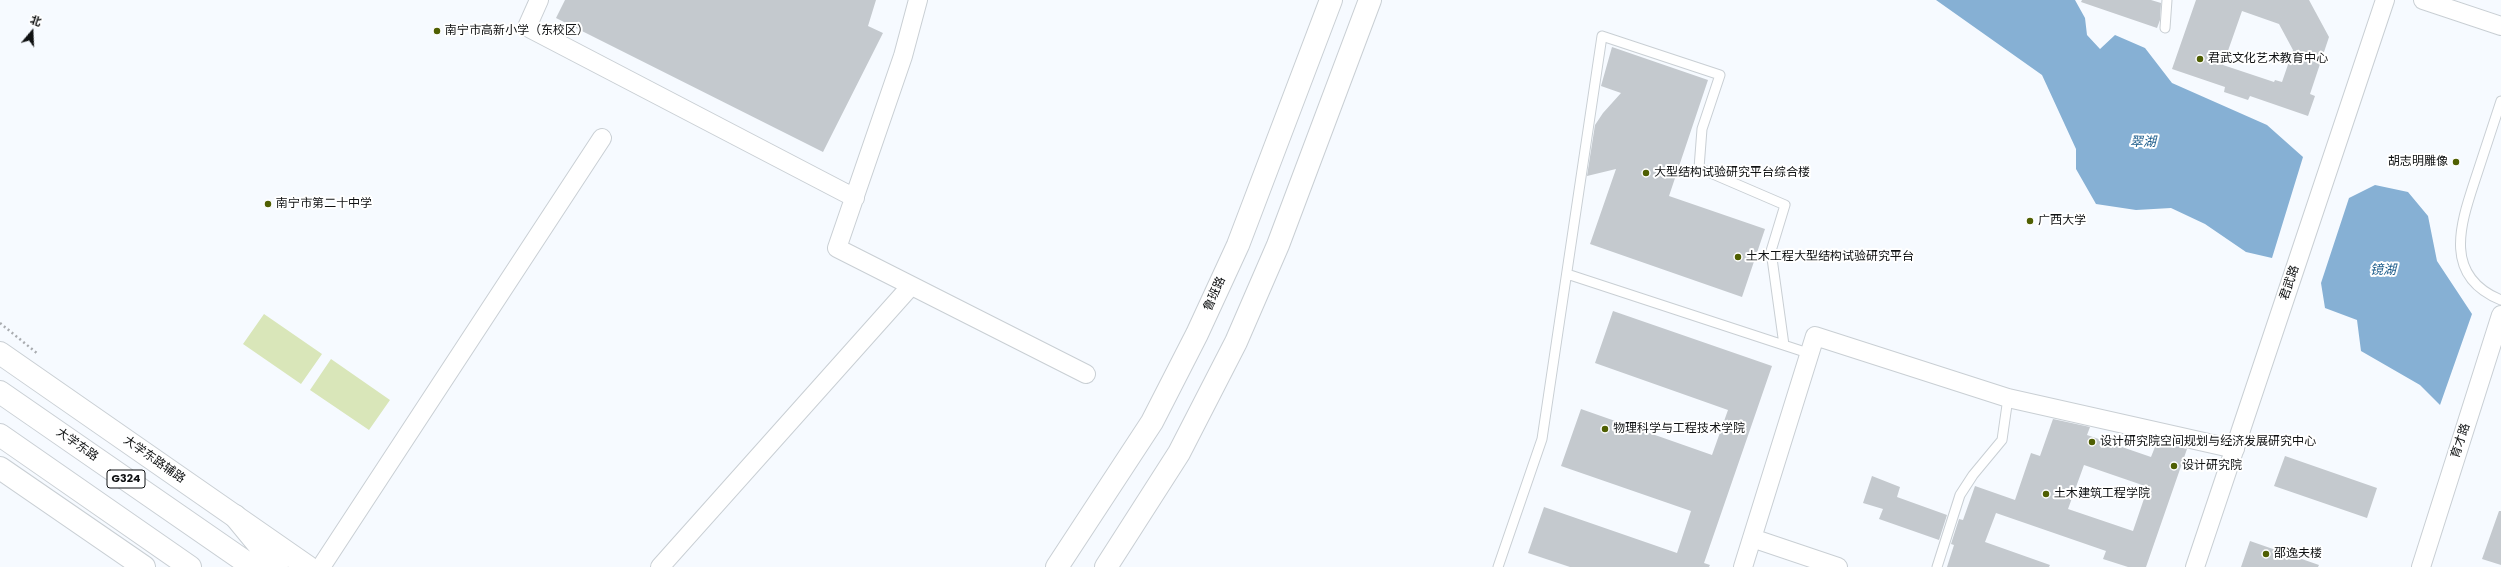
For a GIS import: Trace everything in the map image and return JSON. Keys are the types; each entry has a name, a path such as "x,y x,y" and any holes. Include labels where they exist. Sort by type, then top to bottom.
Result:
{"main road":[{"name":"鲁班路","path":"1057,567 1152,422 1197,334 1238,245 1331,0"},
{"path":"1106,567 1179,453 1236,342 1278,245 1370,0"},
{"name":"大学东路辅路","path":"0,352 308,567"},
{"name":"大学东路","path":"0,392 253,567"},
{"name":"G324","path":"0,435 185,565"},
{"path":"0,468 144,567"},
{"path":"235,516 277,567"}],"street":[{"path":"539,0 527,27 855,198"},
{"path":"918,0 903,56 837,248 910,287 1086,374"},
{"name":"君武路","path":"2195,567 2385,0"},
{"path":"2423,0 2501,26"},
{"path":"321,567 602,138"},
{"path":"660,567 910,287"},
{"name":"育才路","path":"2421,567 2501,315"},
{"path":"1743,567 1811,354 1815,336 2008,398 2235,449"},
{"path":"1752,538 1838,567"}],"lane":[{"path":"2165,28 2167,0"},
{"path":"1498,567 1542,439 1602,36 1720,75 1702,128 1699,168 1785,205 1771,251 1784,345"},
{"path":"2501,101 2462,218 2459,244 2466,269 2473,280 2483,289 2501,300"},
{"path":"1567,274 1811,354"},
{"path":"1937,567 1960,495 1973,475 2002,440 2008,398"}],"green space":[{"path":"264,314 322,354 301,384 243,344"},
{"path":"331,359 390,400 369,430 310,390"}],"water":[{"name":"翠湖","path":"1936,0 2075,0 2085,18 2087,35 2100,49 2115,35 2145,48 2172,83 2267,125 2303,157 2272,258 2246,252 2205,224 2171,208 2136,210 2096,204 2076,169 2076,149 2042,75"},
{"name":"镜湖","path":"2375,185 2408,192 2428,216 2437,261 2472,314 2440,405 2420,385 2361,351 2357,320 2325,308 2321,283 2349,198"}],"building":[{"path":"565,0 876,0 868,26 883,33 823,152 556,18"},
{"path":"2082,0 2151,0 2161,3 2160,20 2157,28 2081,2"},
{"name":"君武文化艺术教育中心","path":"2196,0 2309,0 2329,37 2310,94 2315,96 2308,116 2250,96 2248,100 2224,92 2225,87 2172,69","holes":["2242,11 2279,24 2293,50 2282,82 2275,80 2274,82 2223,65"]},
{"name":"大型结构试验研究平台综合楼","path":"1612,47 1708,80 1669,196 1765,229 1742,297 1590,244 1616,169 1587,176 1595,125 1603,113 1621,93 1601,86"},
{"name":"物理科学与工程技术学院","path":"1613,311 1772,366 1704,563 1710,565 1709,567 1570,567 1528,553 1544,507 1677,553 1691,511 1561,466 1581,409 1712,455 1728,410 1595,363"},
{"name":"土木建筑工程学院","path":"2053,419 2090,427 2087,435 2151,457 2157,442 2187,449 2146,567 2128,567 2103,559 2106,551 1996,513 1985,542 2050,565 2049,567 1947,567 1954,545 1951,544 1959,519 1963,520 1975,486 2015,500 2031,453 2040,456","holes":["2084,465 2148,487 2133,531 2068,509"]},
{"path":"2285,456 2377,488 2367,518 2274,486"},
{"path":"1872,476 1900,487 1897,497 1947,515 1939,540 1879,519 1883,509 1863,503"},
{"path":"2499,511 2501,511 2501,565 2482,559"},
{"name":"邵逸夫楼","path":"2250,541 2319,565 2318,567 2241,567"}],"place":[{"name":"南宁市高新小学（东校区）","path":"437,31"},
{"name":"君武文化艺术教育中心","path":"2200,59"},
{"name":"胡志明雕像","path":"2456,162"},
{"name":"大型结构试验研究平台综合楼","path":"1646,173"},
{"name":"南宁市第二十中学","path":"268,204"},
{"name":"广西大学","path":"2030,221"},
{"name":"土木工程大型结构试验研究平台","path":"1738,257"},
{"name":"物理科学与工程技术学院","path":"1605,429"},
{"name":"设计研究院空间规划与经济发展研究中心","path":"2092,442"},
{"name":"设计研究院","path":"2174,466"},
{"name":"土木建筑工程学院","path":"2046,494"},
{"name":"邵逸夫楼","path":"2266,554"}]}
